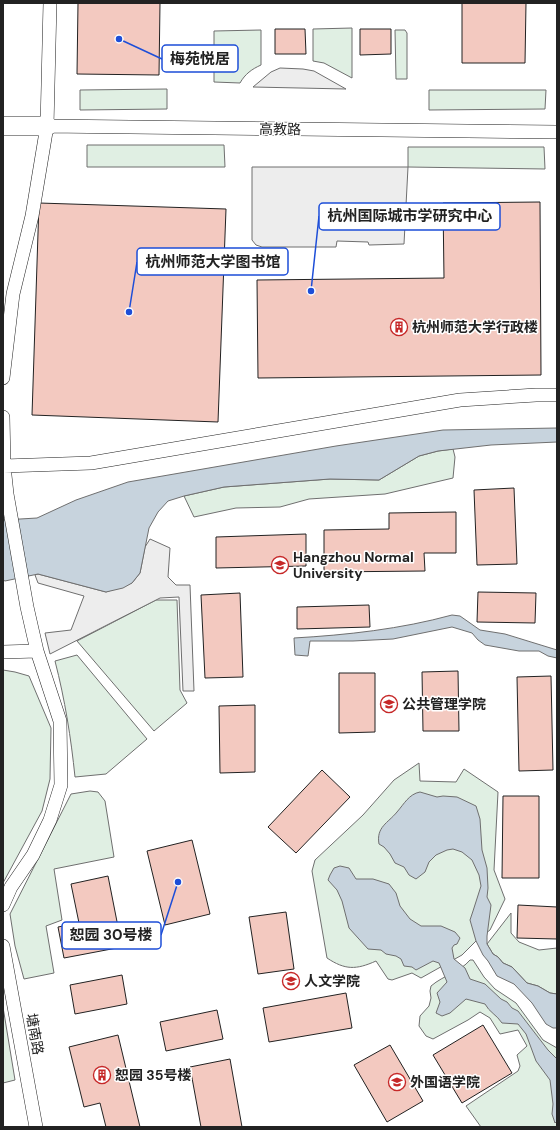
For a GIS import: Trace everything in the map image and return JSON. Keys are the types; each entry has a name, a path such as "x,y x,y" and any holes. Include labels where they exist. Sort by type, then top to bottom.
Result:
{"street":[{"path":"3,378 13,294 32,216 47,126 50,3"},
{"name":"高教路","path":"3,126 557,132"},
{"path":"4,466 91,463 460,400 557,395"},
{"path":"3,417 4,466 7,494 27,607 37,651 60,721 61,785 50,820 33,855 11,887 3,904"},
{"path":"3,652 37,651"},
{"name":"塘南路","path":"3,946 36,1127"}],"green space":[{"path":"352,28 352,78 324,63 313,61 313,29"},
{"path":"261,30 261,65 249,72 240,83 214,82 214,31"},
{"path":"395,30 405,30 407,33 407,79 396,79"},
{"path":"167,89 167,109 80,110 80,90"},
{"path":"429,90 546,90 545,109 429,110"},
{"path":"87,145 224,145 225,167 87,167"},
{"path":"408,147 544,147 545,169 408,167"},
{"path":"453,449 455,457 453,478 385,494 309,499 280,507 236,508 194,517 184,496 224,487 330,479 379,480 419,456"},
{"path":"156,600 177,600 180,690 187,703 154,731 77,641"},
{"path":"77,655 147,739 106,774 75,777 72,748 62,690 55,661"},
{"path":"3,670 29,676 51,728 50,779 42,811 3,883"},
{"path":"419,763 420,781 456,782 464,769 498,792 494,870 505,899 490,930 462,955 421,978 412,973 392,980 388,979 376,961 362,966 345,967 327,958 312,871 315,860 363,815 394,780"},
{"path":"90,791 98,792 105,801 114,857 54,869 62,920 46,926 54,973 24,979 15,946 10,914 71,794"},
{"path":"511,913 511,933 519,942 539,950 557,948 557,994 550,993 538,986 527,983 512,967 503,963 493,954 487,944"},
{"path":"470,960 473,960 484,977 495,989 516,1003 543,1040 557,1048 557,1127 481,1127 466,1106 518,1071 520,1066 517,1055 527,1046 518,1030 500,1034 490,1018 480,1012 433,1039 426,1036 419,1026 420,1016 429,1006 431,986 462,968"},
{"path":"3,1007 15,1080 3,1083"}],"shaded area":[{"path":"280,68 314,71 346,89 253,87 271,72"},
{"path":"252,167 408,167 404,244 369,245 368,242 337,241 336,247 262,247 256,245 252,240"},
{"path":"557,428 557,442 491,445 438,451 419,456 379,480 330,479 224,487 168,501 158,512 149,528 140,573 132,583 123,588 106,592 38,574 5,581 3,580 3,520 37,518 76,500 128,482 336,446 443,430"},
{"path":"150,539 170,548 168,577 176,585 190,585 194,691 183,691 179,597 160,598 50,654 45,633 71,630 84,596 38,583 35,575 38,574 106,592 132,583 140,573 145,547"},
{"path":"452,615 460,616 480,630 505,634 557,650 557,658 548,656 539,651 519,651 485,645 472,633 452,627 393,639 310,641 308,656 295,655 294,638 374,631"},
{"path":"420,792 437,797 457,797 476,806 480,819 482,850 487,868 487,897 491,905 487,944 493,954 503,963 512,967 527,983 538,986 550,993 557,994 557,1028 553,1028 546,1024 532,1003 514,984 497,976 483,955 476,941 470,920 481,886 479,875 472,860 462,852 453,849 447,850 436,855 429,862 425,872 416,879 409,875 404,867 395,863 390,854 379,844 379,833 381,829 410,797"},
{"path":"340,866 349,868 356,879 373,879 389,884 396,893 400,906 410,919 421,926 441,926 455,932 460,938 457,944 452,948 454,959 465,968 470,979 485,984 512,1008 518,1011 548,1050 557,1059 557,1121 555,1123 552,1114 553,1104 550,1080 536,1061 526,1034 518,1024 502,1023 485,1004 466,999 450,1013 442,1016 436,1013 440,1002 437,993 447,982 439,963 433,961 416,970 412,967 404,966 401,959 396,956 386,954 381,950 368,949 349,928 342,901 337,890 328,880 334,868"}],"building":[{"path":"78,3 160,3 159,75 77,74"},
{"path":"462,3 526,3 525,63 462,63"},
{"path":"275,29 305,29 306,54 275,54"},
{"path":"360,29 391,29 391,54 360,55"},
{"name":"杭州师范大学行政楼","path":"540,202 541,375 258,378 257,280 444,278 443,203"},
{"path":"39,203 226,209 218,422 32,415"},
{"path":"514,488 517,564 477,565 474,490"},
{"path":"456,512 456,553 424,553 425,571 324,572 324,530 389,529 389,513"},
{"path":"306,534 306,566 216,568 216,537"},
{"path":"478,592 536,593 535,623 477,622"},
{"path":"240,593 243,677 205,678 201,595"},
{"path":"369,605 370,627 297,629 297,607"},
{"path":"458,671 459,731 423,731 422,672"},
{"path":"339,673 375,673 375,732 339,733"},
{"path":"551,676 553,770 519,771 517,677"},
{"path":"255,705 255,772 220,773 219,706"},
{"path":"322,770 350,797 296,853 268,827"},
{"path":"503,796 539,796 539,878 502,878"},
{"path":"192,840 210,914 165,925 147,851"},
{"path":"108,876 122,947 64,958 58,927 79,923 71,884"},
{"path":"518,905 557,907 557,939 517,938"},
{"path":"286,912 294,969 258,974 249,917"},
{"path":"122,975 127,1004 75,1014 70,985"},
{"path":"346,993 352,1028 269,1042 263,1008"},
{"path":"217,1010 223,1039 166,1051 160,1022"},
{"path":"483,1025 512,1073 462,1103 433,1055"},
{"name":"恕园 35号楼","path":"118,1035 140,1127 106,1127 100,1103 84,1107 69,1047"},
{"path":"390,1045 423,1101 387,1122 354,1065"},
{"path":"230,1059 242,1127 201,1127 190,1067"}],"place":[{"name":"梅苑悦居","path":"119,39"},
{"name":"杭州国际城市学研究中心","path":"311,291"},
{"name":"杭州师范大学图书馆","path":"129,312"},
{"name":"杭州师范大学行政楼","path":"399,327"},
{"name":"Hangzhou Normal University","path":"280,565"},
{"name":"公共管理学院","path":"389,704"},
{"name":"恕园 30号楼","path":"178,882"},
{"name":"人文学院","path":"291,981"},
{"name":"恕园 35号楼","path":"102,1075"},
{"name":"外国语学院","path":"397,1082"}]}
